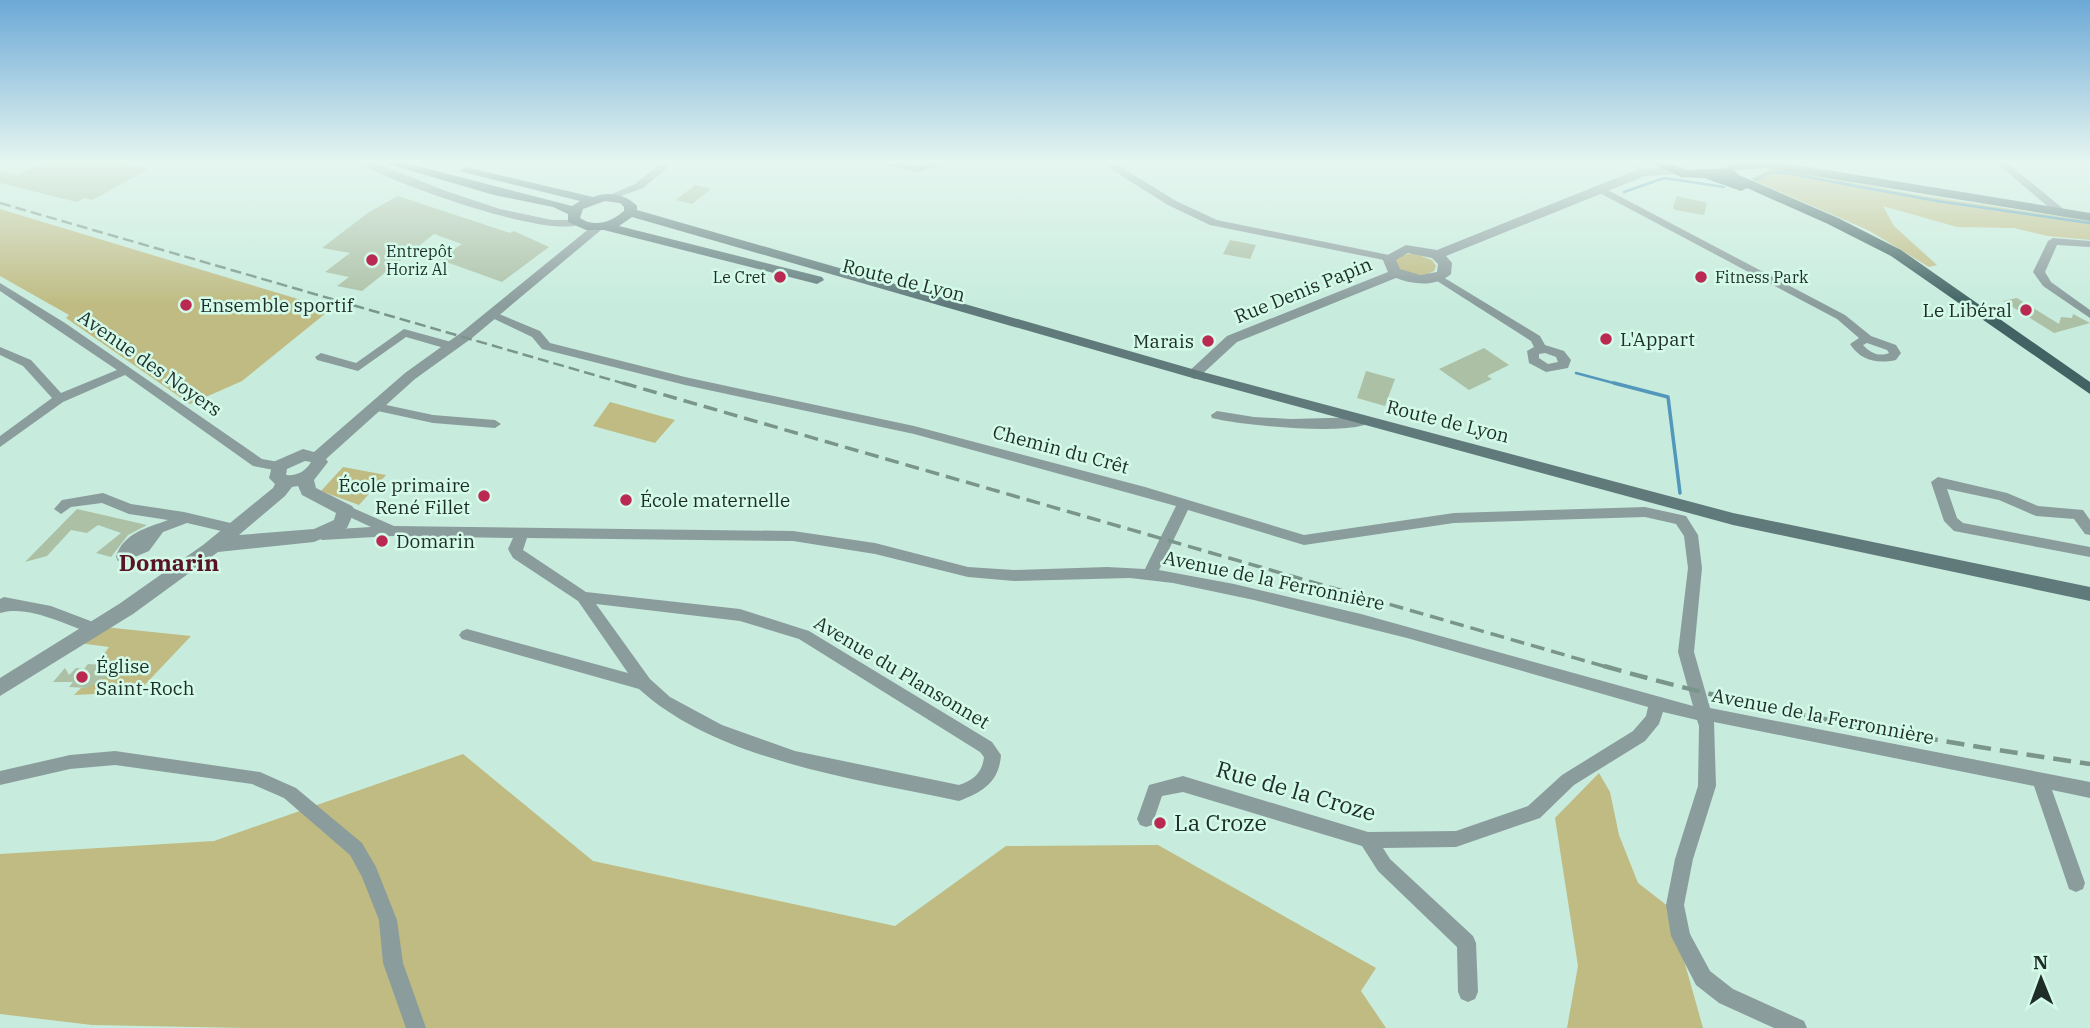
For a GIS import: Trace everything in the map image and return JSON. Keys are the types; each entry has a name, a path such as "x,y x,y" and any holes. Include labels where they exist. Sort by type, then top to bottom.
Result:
{"main road":[{"path":"563,209 575,218 584,209"},
{"path":"600,226 620,220 628,209"},
{"name":"Route de Lyon","path":"636,209 1194,374 1626,488 1687,513"},
{"path":"1806,209 1857,232 1922,270 2090,389"},
{"path":"2036,209 2090,217"},
{"name":"Route de Lyon","path":"575,218 1194,374"},
{"path":"1687,513 2090,586"},
{"path":"1687,513 2090,594"}],"street":[{"path":"499,209 541,222 575,218 574,242"},
{"path":"1185,209 1214,223 1389,258 1406,249 1437,255 1554,209"},
{"path":"1638,209 1841,317 1867,338"},
{"path":"2057,209 2062,213"},
{"path":"317,458 410,376 492,314 574,242 600,226"},
{"path":"2090,244 2053,242 2039,272 2047,284 2090,315"},
{"path":"1389,258 1388,263 1397,273 1418,280 1438,277 1446,269 1437,255"},
{"name":"Rue Denis Papin","path":"1194,374 1232,339 1397,273"},
{"path":"1438,277 1536,340 1541,349"},
{"name":"Avenue des Noyers","path":"0,286 127,370 280,480"},
{"name":"Chemin du Crêt","path":"492,314 536,334 545,346 685,381 914,430 1184,503 1304,540 1454,518 1687,513"},
{"path":"321,357 358,367 404,333 452,346"},
{"path":"0,351 27,363 60,399"},
{"path":"0,443 60,399 127,370"},
{"path":"377,407 433,419 495,424"},
{"path":"1217,415 1255,423 1306,426 1366,421"},
{"path":"61,509 67,503 103,498 129,509 186,518 237,531 280,480 294,457 303,455 317,458"},
{"path":"280,480 292,488 307,484 318,467 317,458"},
{"path":"2090,530 2078,514 2036,511 2002,496 1938,482 1951,521 1959,527 2090,552"},
{"name":"Avenue de la Ferronnière","path":"307,484 346,510 391,531"},
{"path":"1626,488 1626,504 1632,513"},
{"path":"1150,574 1184,503"},
{"path":"322,535 341,524 346,510"},
{"path":"1687,513 1695,568 1686,652 1707,726 1707,786 1684,859 1675,905 1681,936 1703,978 1726,996 1797,1028"},
{"path":"158,528 186,518"},
{"name":"Avenue de la Ferronnière","path":"3,683 96,629 237,531 322,535 391,531 793,536 845,543 955,570 990,575 1150,574 1354,618 1526,663 1658,704 2090,790"},
{"name":"Avenue du Plansonnet","path":"522,534 515,549 518,554 583,597 644,684 664,702 716,730 795,758 959,793 979,787 992,771 993,755 986,747 804,635 740,614 583,597"},
{"path":"0,607 4,603 51,612 96,629"},
{"path":"467,635 644,684"},
{"name":"Rue de la Croze","path":"1146,819 1155,790 1183,784 1368,840 1456,839 1534,812 1568,780 1639,736 1653,719 1658,704"},
{"path":"0,778 70,762 115,758 254,777 276,784 356,849 370,873 388,920 393,963 416,1028"},
{"path":"2041,782 2076,883"},
{"path":"1368,840 1384,864 1466,943 1468,992"}],"shaded area":[{"name":"Ensemble sportif","path":"0,209 331,309 242,381 190,404 66,318 69,315 0,276"},
{"path":"1819,209 1885,209 1894,226 1937,265 1929,267 1868,230"},
{"path":"1893,209 2010,209 2090,221 2090,240 2048,236 2014,228 1957,227"},
{"path":"1413,253 1432,260 1436,266 1434,271 1424,275 1413,274 1402,271 1394,263 1396,257"},
{"path":"610,402 675,420 655,443 593,426"},
{"path":"343,467 386,475 359,505 321,491"},
{"path":"104,627 191,636 138,692 74,695 81,688 87,688 91,682 108,676 102,669 104,666 96,665 109,647 79,643"},
{"path":"463,754 593,861 895,926 1006,846 1158,845 1376,968 1361,991 1386,1028 245,1028 92,1025 0,1014 0,854 214,841"},
{"path":"1599,773 1610,792 1619,835 1638,883 1669,907 1703,1028 1567,1028 1578,966 1555,818"}],"building":[{"path":"374,209 437,209 510,233 514,231 549,247 502,282 438,259 462,244 434,234 362,291 337,286 349,277 325,272 350,253 322,248"},
{"path":"1674,209 1706,209 1704,215"},
{"path":"1230,240 1256,245 1250,259 1223,254"},
{"name":"Le Libéral","path":"2017,298 2059,324 2061,317 2072,318 2073,314 2090,323 2054,333 2003,301"},
{"path":"1484,348 1509,365 1487,376 1492,379 1469,390 1439,369"},
{"path":"1366,371 1395,379 1385,406 1357,398"},
{"path":"77,509 147,525 128,535 111,557 96,553 121,533 98,525 87,533 71,530 47,556 25,562"},
{"name":"Église Saint-Roch","path":"88,664 105,665 98,674 112,674 87,688 69,687 73,682 53,682 65,668 69,675 76,668 84,669"}],"waterway":[{"path":"1992,209 2090,223"},
{"path":"1576,373 1621,385"},
{"path":"1614,383 1668,397 1680,493"}],"railway":[{"path":"21,209 629,385"},
{"path":"623,383 1610,668"},
{"path":"1604,666 1785,711 1967,745 2090,764"}],"place":[{"name":"Entrepôt Horiz Al","path":"372,260"},
{"name":"Le Cret","path":"780,277"},
{"name":"Fitness Park","path":"1701,277"},
{"name":"Ensemble sportif","path":"186,305"},
{"name":"Le Libéral","path":"2026,310"},
{"name":"L'Appart","path":"1606,339"},
{"name":"Marais","path":"1208,341"},
{"name":"École primaire René Fillet","path":"484,496"},
{"name":"École maternelle","path":"626,500"},
{"name":"Domarin","path":"382,541"},
{"name":"Église Saint-Roch","path":"82,677"},
{"name":"La Croze","path":"1160,823"}],"district":[{"name":"Domarin","path":"169,563"}]}
